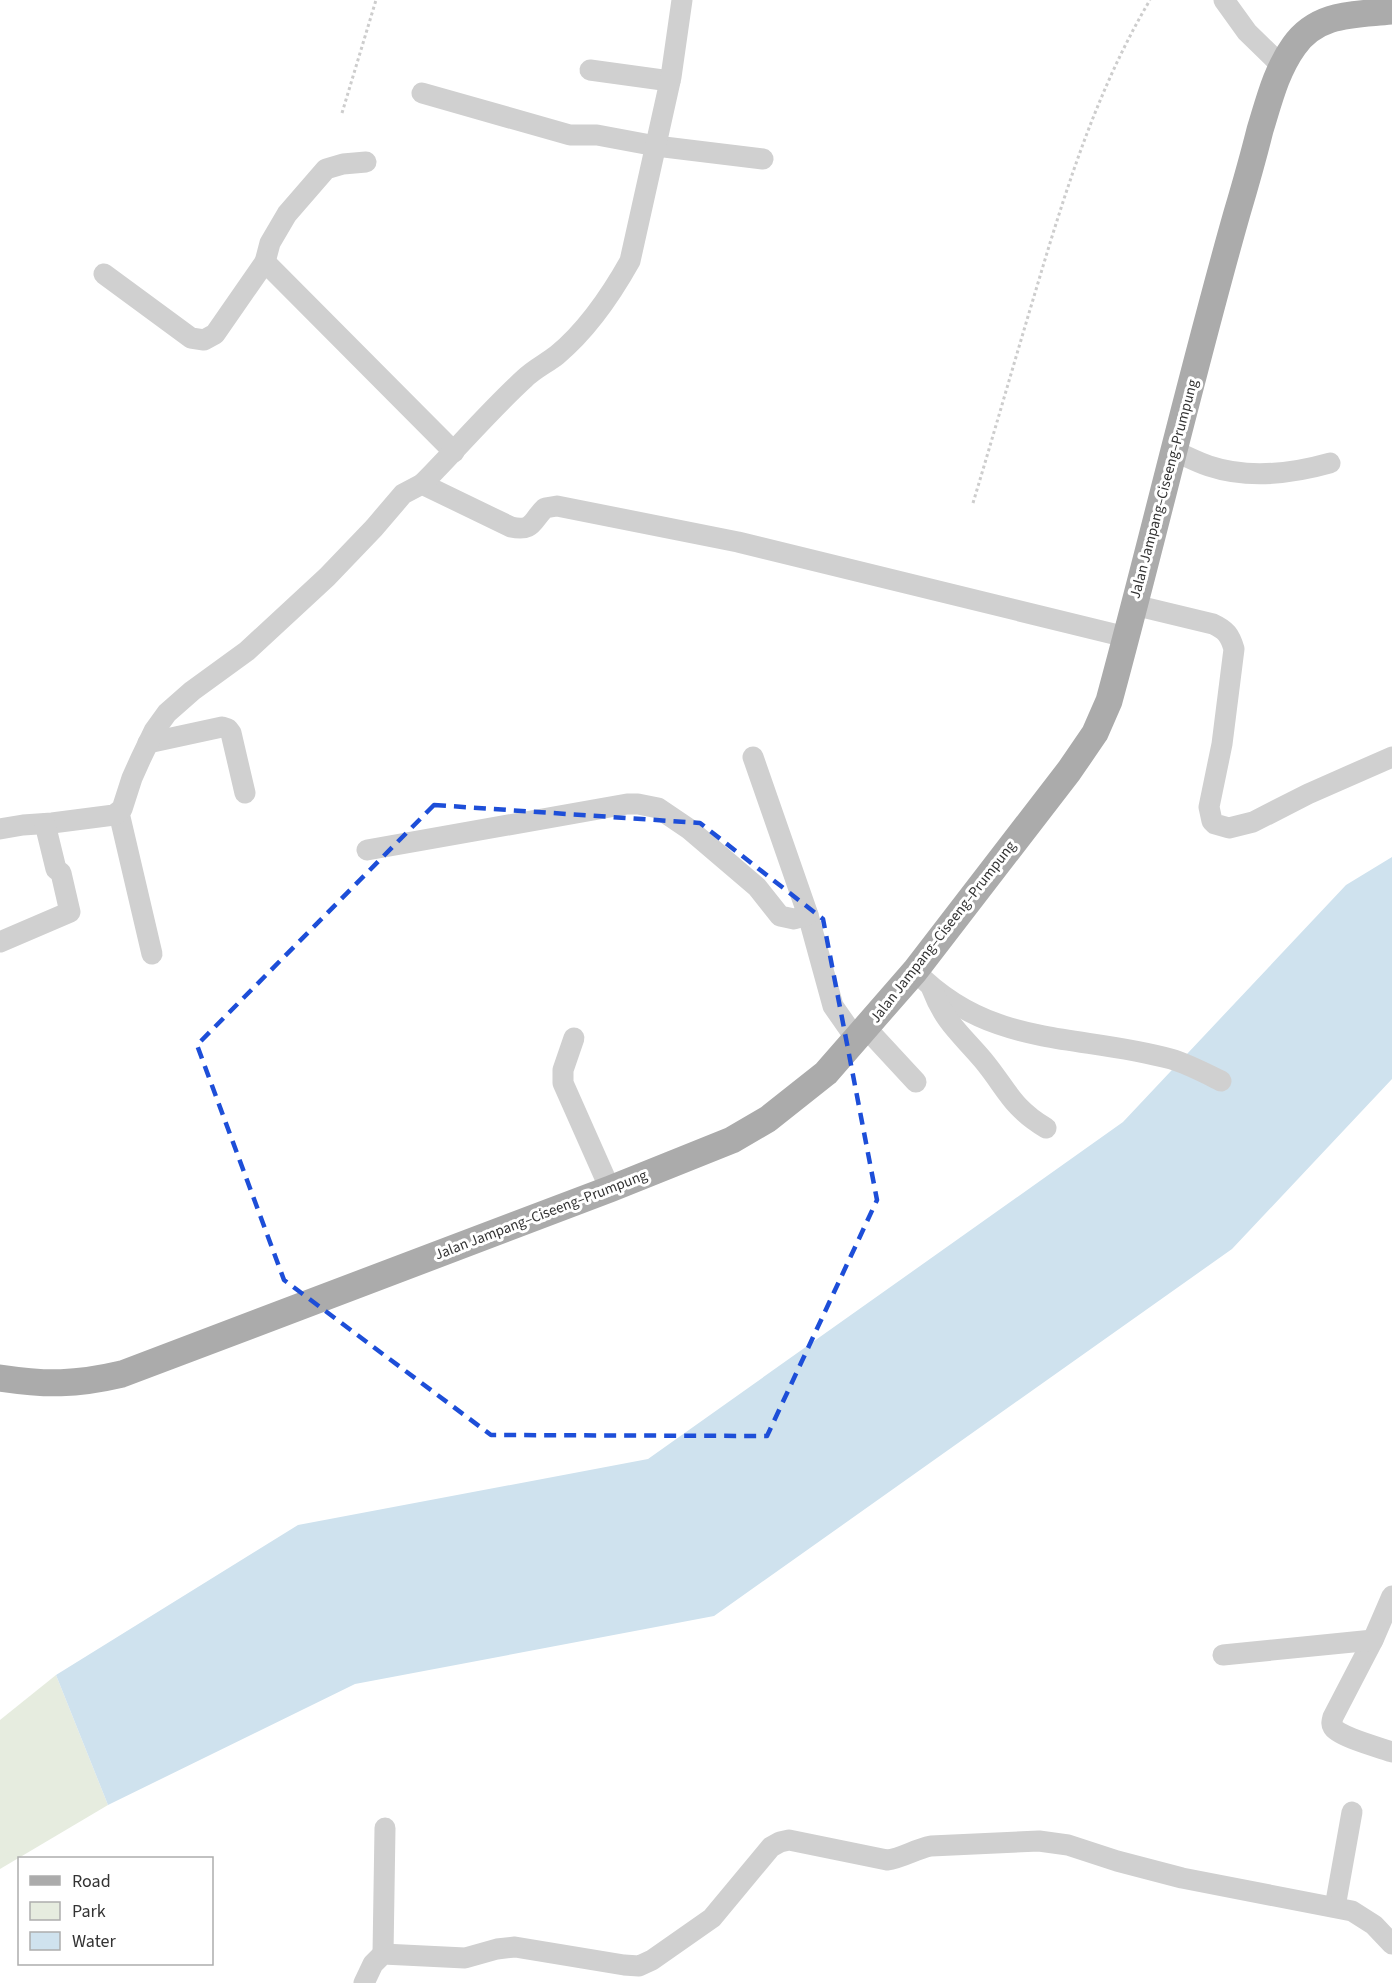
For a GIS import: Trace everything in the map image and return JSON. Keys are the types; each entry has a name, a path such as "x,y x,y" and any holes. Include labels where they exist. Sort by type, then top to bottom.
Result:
{"main road":[{"name":"Jalan Jampang–Ciseeng–Prumpung","path":"0,1378 61,1384 122,1374 610,1189 732,1140 768,1119 795,1099 826,1073 861,1034 924,980 1095,733 1109,701 1231,236 1270,97 1281,66 1294,45 1322,21 1342,16 1392,11"}],"street":[{"path":"0,829 119,813 148,743 159,722 167,713 192,691 247,651 327,577 403,494 422,484 523,380 575,338 594,316 630,261 670,81 682,0"},
{"path":"1224,0 1247,32 1281,66"},
{"path":"591,70 670,81"},
{"path":"423,93 570,135 597,135 656,146 763,159"},
{"path":"104,274 191,338 204,340 215,334 265,262 270,243 287,214 326,169 343,164 366,162"},
{"path":"265,262 454,452"},
{"path":"1174,451 1210,466 1268,474 1313,468 1330,463"},
{"path":"422,484 517,528 532,525 545,508 557,506 738,542 1126,637"},
{"path":"1134,605 1213,624 1224,629 1231,637 1234,649 1222,744 1209,807 1212,821 1215,824 1229,828 1253,822 1308,794 1392,757"},
{"path":"148,743 225,727 231,733 245,793"},
{"path":"753,757 808,915 833,1006 916,1082"},
{"path":"367,850 627,804 638,804 658,808 689,829 757,887 780,916 794,919 808,915"},
{"path":"119,813 152,954"},
{"path":"0,942 70,912 61,873 56,869 45,824"},
{"path":"924,980 982,1018 1004,1027 1042,1037 1170,1059 1221,1082"},
{"path":"924,980 948,1022 984,1061 1014,1103 1029,1118 1046,1128"},
{"path":"574,1038 563,1070 563,1083 610,1189"},
{"path":"1392,1596 1332,1723 1341,1734 1392,1752"},
{"path":"1223,1655 1372,1640"},
{"path":"1335,1907 1352,1812"},
{"path":"364,1983 373,1964 383,1954 385,1828"},
{"path":"383,1954 465,1958 497,1949 516,1947 639,1966 652,1960 712,1918 771,1847 789,1840 887,1860 898,1859 918,1848 931,1846 1054,1842 1182,1878 1288,1900 1335,1907 1362,1916 1392,1944"}],"path":[{"path":"342,113 376,0"},
{"path":"973,503 1064,197 1090,123 1135,25 1150,0"}],"highlighted area":[{"path":"434,805 700,823 823,919 877,1200 767,1436 491,1435 284,1280 197,1045"}],"green space":[{"path":"56,1675 108,1805 0,1869 0,1720"}],"water":[{"path":"1392,857 1392,1079 1232,1249 714,1616 355,1684 108,1805 56,1675 298,1525 648,1459 1123,1122 1346,885"}]}
